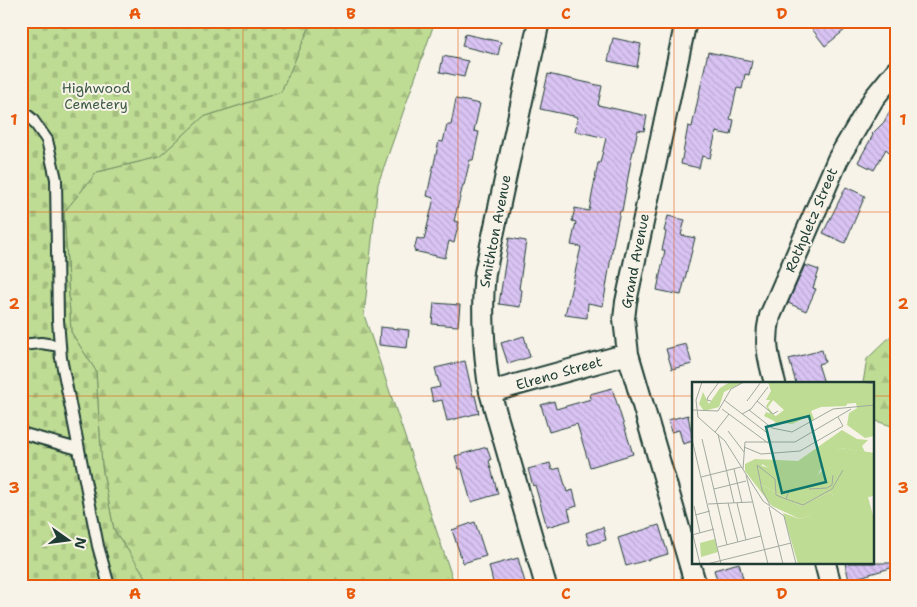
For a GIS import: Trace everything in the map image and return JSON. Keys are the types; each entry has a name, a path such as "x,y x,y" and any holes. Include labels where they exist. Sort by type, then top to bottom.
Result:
{"street":[{"name":"Smithton Avenue","path":"539,21 485,273 483,294 486,374 546,586"},
{"name":"Grand Avenue","path":"686,21 626,302 625,335 628,354 696,586"},
{"name":"Rothpletz Street","path":"775,382 767,354 767,329 770,316 838,159 874,98 896,71"},
{"name":"Elreno Street","path":"490,392 628,354"},
{"path":"825,564 831,586"}],"lane":[{"path":"21,110 32,119 47,140 56,179 60,346 78,449 98,546 109,586"},
{"path":"21,345 41,344 60,346"},
{"path":"21,433 78,449"}],"green space":[{"name":"Highwood Cemetery","path":"21,21 312,21 281,92 203,117 159,157 97,172 64,212 71,332 96,371 102,467 114,530 152,586 21,586"},
{"path":"312,21 435,21 378,184 364,315 455,586 152,586 114,530 102,467 96,371 71,332 64,212 97,172 159,157 203,117 281,92"},
{"path":"896,331 896,432 895,427 874,420 874,382 863,382 867,359"}],"building":[{"path":"806,21 856,21 825,46"},
{"path":"465,34 501,42 498,55 462,46"},
{"path":"613,38 641,44 637,67 608,61"},
{"path":"708,52 752,61 749,75 745,74 742,89 737,88 730,119 734,120 731,135 716,132 710,158 702,156 699,168 681,164 688,126 692,127"},
{"path":"443,56 468,61 464,77 440,72"},
{"path":"548,74 602,86 598,105 647,116 644,131 638,130 631,160 622,211 620,211 614,239 603,306 588,303 587,318 565,315 581,247 571,245 576,222 572,221 575,208 589,211 598,163 600,163 606,138 575,131 578,117 540,109"},
{"path":"456,99 480,104 474,131 479,132 473,160 470,160 454,221 459,222 454,243 449,241 445,258 414,251 417,238 424,240 434,198 427,196 439,141 443,142 447,125 451,125"},
{"path":"896,99 896,159 886,149 874,170 858,162 872,134 884,122"},
{"path":"846,187 865,196 845,243 823,233"},
{"path":"668,216 685,220 681,235 695,238 681,295 657,290 665,250 662,250"},
{"path":"509,238 526,241 519,289 522,290 520,307 499,304"},
{"path":"805,265 819,270 813,288 816,289 806,311 788,303"},
{"path":"434,303 460,305 458,326 432,324"},
{"path":"380,327 409,330 407,348 379,345"},
{"path":"524,336 530,357 508,364 501,343"},
{"path":"686,344 692,364 672,369 666,349"},
{"path":"822,350 825,362 818,364 824,382 796,382 789,359"},
{"path":"465,361 479,413 447,421 442,400 433,402 430,389 440,387 435,368"},
{"path":"612,388 633,454 590,467 577,424 549,432 541,405 554,401 556,409 591,399 590,394"},
{"path":"688,415 692,441 683,444 679,430 671,432 668,420"},
{"path":"487,447 498,494 471,502 462,469 459,469 455,456"},
{"path":"550,463 552,470 560,468 567,492 573,490 577,506 568,509 571,520 547,527 535,485 533,486 528,469"},
{"path":"475,522 486,556 463,563 452,530"},
{"path":"659,525 668,554 626,566 618,538"},
{"path":"603,527 606,540 589,545 586,533"},
{"path":"518,558 526,586 494,586 489,566"},
{"path":"894,563 894,567 849,580 845,564"},
{"path":"739,564 745,586 719,586 714,570"}]}
